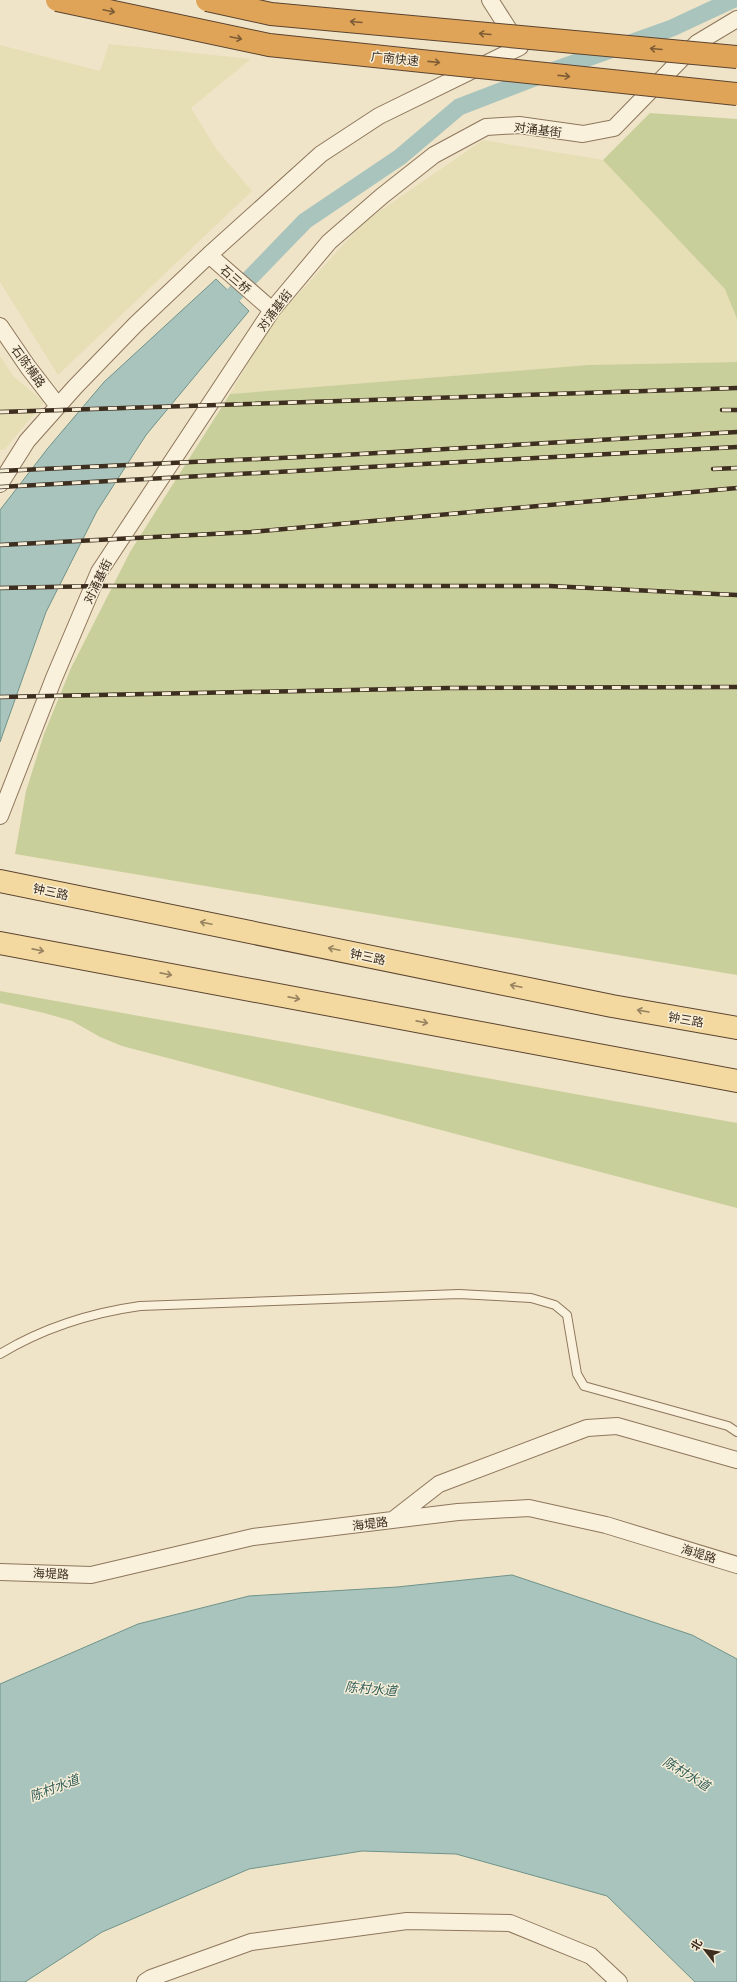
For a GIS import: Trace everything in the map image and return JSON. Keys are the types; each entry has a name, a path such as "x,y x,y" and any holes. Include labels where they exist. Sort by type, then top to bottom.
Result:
{"highway":[{"name":"广南快速","path":"57,0 269,45 737,94"},
{"path":"207,0 271,14 737,57"}],"main road":[{"name":"钟三路","path":"0,881 612,1006 737,1028"},
{"path":"0,943 737,1081"}],"street":[{"path":"0,484 27,441 136,324 209,255 321,154 379,116 520,47 490,0"},
{"name":"对涌基街","path":"0,816 54,678 99,572 268,306 330,242 382,196 434,155 486,127 519,125 583,134 614,128 697,43 737,19"},
{"name":"石三桥","path":"209,255 268,306"},
{"name":"石陈横路","path":"0,326 28,367 58,406"},
{"path":"393,1520 439,1484 587,1428 617,1426 736,1456"},
{"name":"海堤路","path":"0,1572 91,1575 253,1537 458,1512 529,1508 606,1525 737,1565"},
{"path":"145,1982 151,1978 251,1942 407,1921 510,1923 591,1956 620,1982"}],"lane":[{"path":"0,1354 34,1336 81,1317 140,1306 459,1294 531,1298 555,1306 567,1315 577,1374 584,1386 728,1426 737,1432"}],"shaded area":[{"path":"109,44 251,59 191,108 217,150 252,191 58,375 0,282 0,45 100,71"},
{"path":"483,140 603,160 726,289 737,319 737,362 588,365 230,394 271,324 364,222"},
{"path":"0,356 13,376 44,402 5,449 0,450"}],"green space":[{"path":"650,113 737,119 737,319 725,289 603,160"},
{"path":"737,362 737,975 15,854 26,791 44,734 71,668 130,552 230,394 588,365"},
{"path":"0,991 737,1123 737,1208 122,1046 100,1037 72,1021 0,1003"}],"water":[{"path":"216,279 249,311 146,435 97,511 46,612 0,742 0,510 48,448 104,382"},
{"name":"陈村水道","path":"512,1575 692,1635 737,1659 737,1982 695,1982 607,1896 456,1854 362,1851 249,1869 102,1932 25,1982 0,1982 0,1684 138,1624 249,1596 397,1587"}],"waterway":[{"path":"217,312 305,221 400,157 459,107 560,68 672,28 732,0"}],"railway":[{"path":"0,412 737,388"},
{"path":"722,410 737,410"},
{"path":"0,471 343,455 737,432"},
{"path":"0,487 737,447"},
{"path":"713,469 737,468"},
{"path":"0,545 251,532 737,488"},
{"path":"0,588 99,586 549,586 737,595"},
{"path":"0,697 449,688 737,687"}]}
